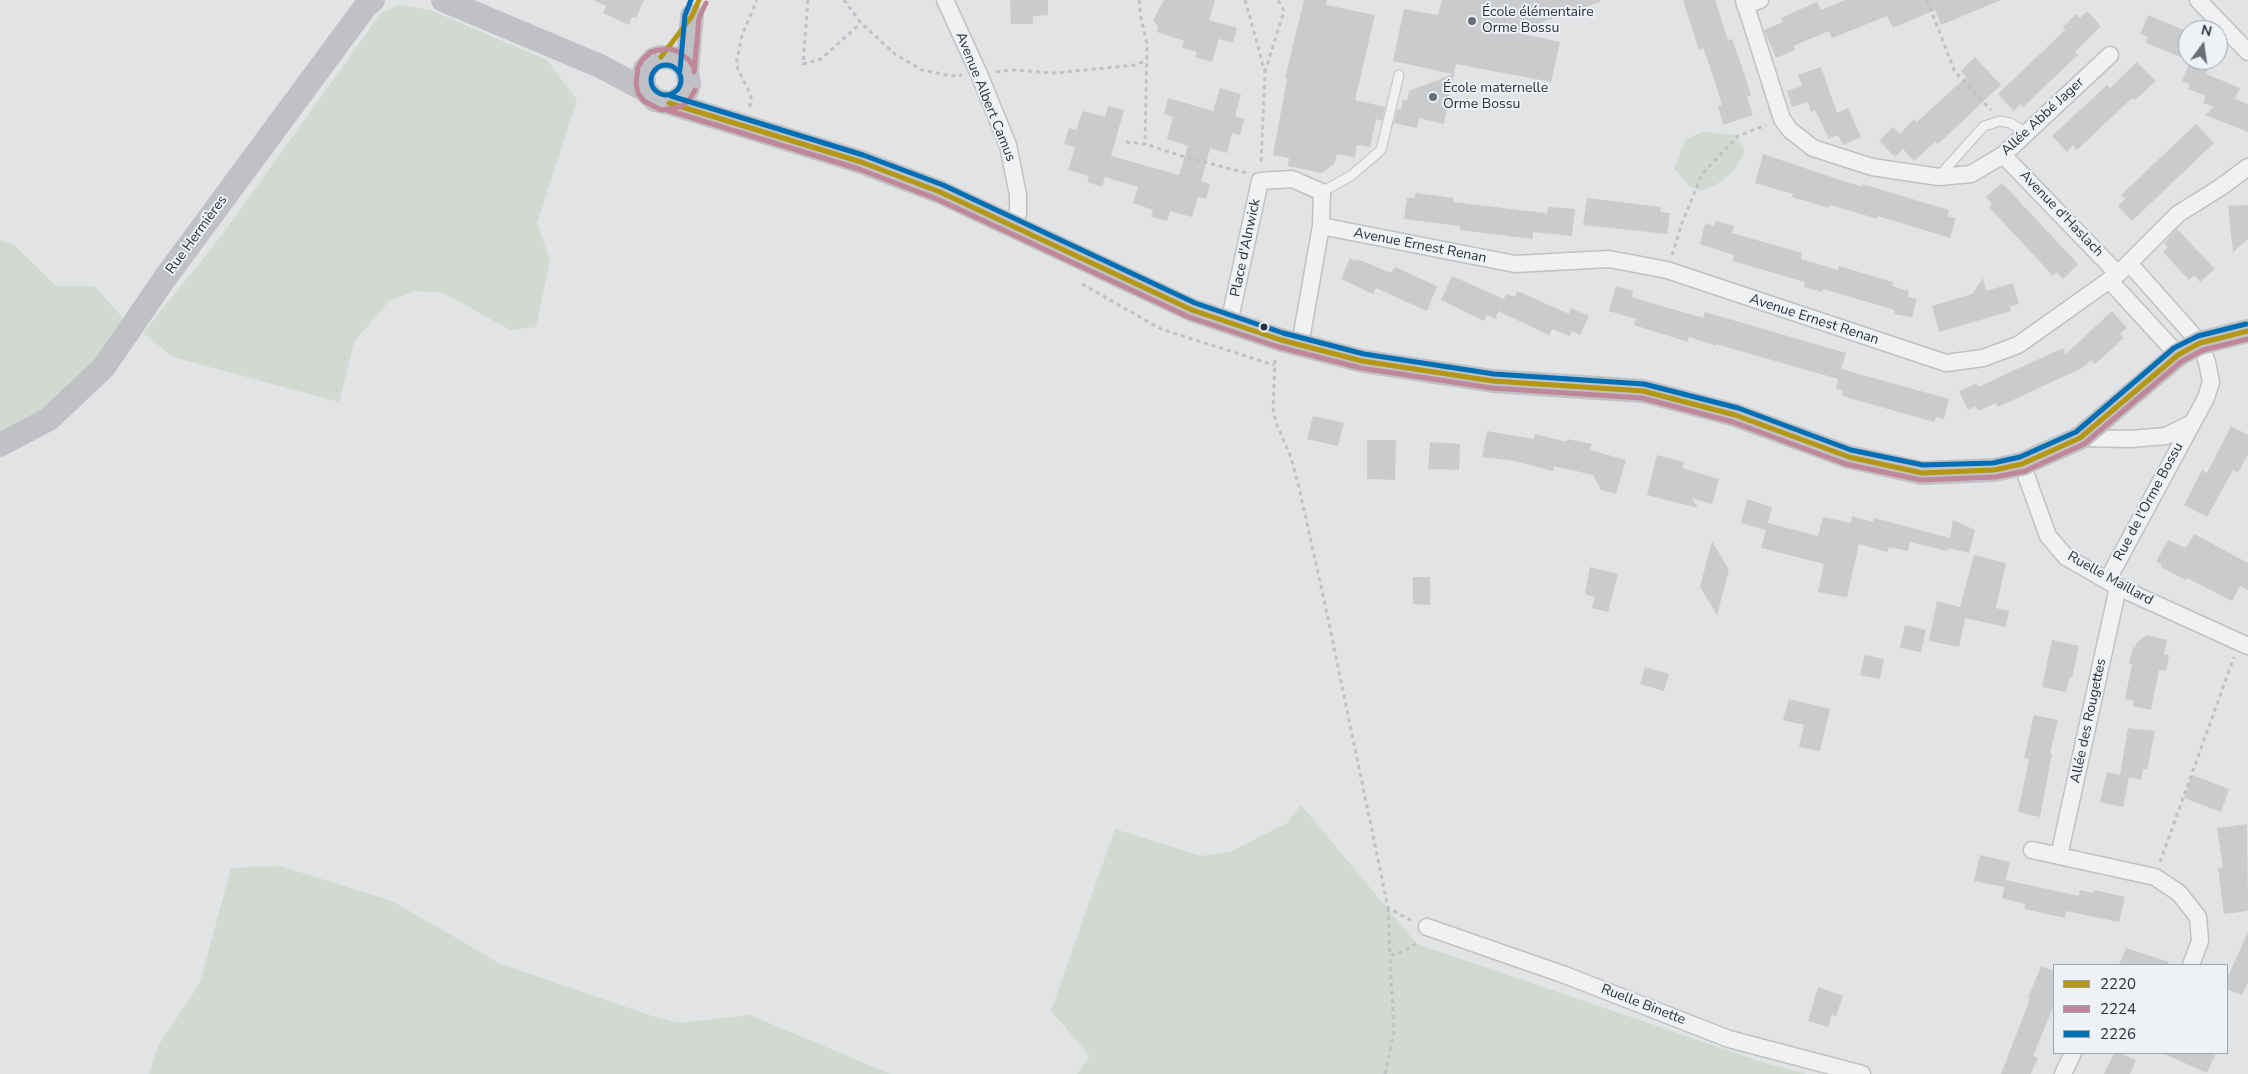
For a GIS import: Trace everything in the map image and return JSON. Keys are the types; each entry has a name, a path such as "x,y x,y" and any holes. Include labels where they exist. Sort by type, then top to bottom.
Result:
{"main road":[{"name":"Rue Hermières","path":"0,445 49,418 104,367 171,271 365,6 372,0"},
{"path":"443,0 600,66 645,90 655,100 861,162 940,192 1160,296 1229,323 1291,343 1362,361 1493,381 1643,391 1735,414 1849,457 1922,474 1994,470 2022,464 2080,438 2178,355 2200,342 2248,332"},
{"path":"645,90 643,76 695,8"},
{"path":"669,103 682,96 688,77 695,8"},
{"path":"600,66 674,58 680,61 688,77 744,127"}],"street":[{"name":"Avenue Albert Camus","path":"945,0 979,74 1008,146 1015,170 1018,195 1018,213 1014,226"},
{"path":"2198,0 2248,52"},
{"name":"Allée Abbé Jager","path":"1750,2 1782,119 1790,130 1813,148 1872,167 1940,176 1971,174 2003,155 2110,55"},
{"name":"Avenue d'Haslach","path":"2003,155 2119,272 2200,342"},
{"name":"Avenue Ernest Renan","path":"1321,226 1515,264 1609,259 1667,270 1946,363 1983,358 2018,345 2119,272 2178,214 2221,187 2248,166"},
{"name":"Place d'Alnwick","path":"1229,323 1260,181 1292,180 1322,192"},
{"path":"1291,343 1321,226 1322,192"},
{"name":"Avenue d'Haslach","path":"2119,272 2178,355"},
{"name":"Rue de l'Orme Bossu","path":"2112,584 2206,398 2211,382 2208,362 2200,342"},
{"name":"Rue de l'Orme Bossu","path":"2080,438 2131,439 2166,436 2192,423"},
{"name":"Ruelle Maillard","path":"2022,464 2048,536 2066,557 2112,584 2244,644"},
{"name":"Allée des Rougettes","path":"2059,856 2112,584"},
{"path":"2032,850 2155,877 2178,893 2198,917 2200,941 2191,964"},
{"name":"Ruelle Binette","path":"1427,927 1565,975 1729,1039 1862,1074"},
{"path":"2063,1074 2073,1054"}],"lane":[{"path":"1322,192 1352,175 1381,150 1399,75"},
{"path":"1940,176 1984,126 2000,121 2010,123 2027,133"}],"path":[{"path":"744,127 750,110 750,96 736,65 742,35 757,0"},
{"path":"808,0 803,64 821,59 861,23"},
{"path":"844,0 861,23 895,54 922,70 951,76 1013,70 1054,73 1135,65 1147,60"},
{"path":"1139,0 1140,18 1147,44 1144,144"},
{"path":"1245,0 1265,72"},
{"path":"1260,181 1265,72 1284,11 1278,0"},
{"path":"1927,0 1955,72 2000,121"},
{"path":"1667,270 1682,222 1702,174 1738,136 1782,119"},
{"path":"1126,142 1144,144 1251,174 1260,181"},
{"path":"1274,365 1275,415 1298,483 1388,908 1394,1033 1385,1074"},
{"path":"2155,877 2244,644"},
{"path":"1388,908 1405,918 1427,927 1420,942 1390,956"}],"shaded area":[{"path":"399,5 430,10 547,60 577,100 537,223 550,261 536,327 510,330 444,293 416,291 389,301 354,342 339,402 173,357 143,333 222,235 381,13"},
{"path":"1702,132 1736,135 1745,152 1732,173 1717,184 1702,191 1690,187 1674,168 1686,139"},
{"path":"0,240 14,245 56,286 94,286 123,318 87,375 45,412 0,434"},
{"path":"1301,805 1417,944 1765,1063 1807,1074 1077,1074 1090,1056 1051,1011 1115,829 1201,856 1230,852 1287,823"},
{"path":"280,866 392,901 501,964 655,1017 679,1023 750,1015 890,1074 149,1074 158,1046 200,983 231,868"}],"building":[{"path":"593,0 644,0 636,18 632,17 629,25 603,13 606,6"},
{"path":"1010,0 1048,0 1048,15 1033,16 1033,24 1011,24"},
{"path":"1164,0 1215,0 1209,20 1237,28 1233,43 1219,39 1212,62 1195,57 1197,52 1182,48 1184,41 1157,32 1158,27 1153,20"},
{"path":"1304,0 1327,0 1326,5 1375,15 1355,100 1385,107 1382,121 1376,119 1370,147 1357,145 1355,157 1337,154 1334,164 1322,173 1288,166 1289,158 1273,155 1287,79 1285,78"},
{"path":"1442,0 1600,0 1600,2 1514,32 1560,42 1551,82 1456,64 1444,124 1419,118 1417,128 1394,123 1397,109 1401,110 1403,99 1407,100 1409,91 1453,74 1393,61 1404,9 1438,15"},
{"path":"1683,0 1715,0 1728,40 1732,39 1745,76 1751,96 1747,97 1753,115 1723,125 1718,106 1722,105 1710,67 1703,48 1699,50"},
{"path":"1845,0 2001,0 1941,25 1935,10 1893,28 1887,16 1832,38 1829,31 1793,46 1795,50 1776,58 1764,30 1783,22 1781,18 1817,2 1821,10"},
{"path":"2087,11 2101,26 2075,52 2078,55 2023,107 2020,104 2014,111 1998,94 2065,30 2063,27 2076,14 2080,18"},
{"path":"2148,15 2178,28 2178,56 2146,43 2148,37 2140,34"},
{"path":"1975,57 2001,85 1938,144 1935,142 1914,161 1903,149 1895,157 1879,141 1893,127 1900,134 1914,119 1917,122 1966,77 1961,71"},
{"path":"2137,62 2156,81 2135,100 2132,98 2077,150 2073,145 2067,152 2052,136 2107,85 2110,88"},
{"path":"1821,67 1837,113 1848,108 1861,137 1843,145 1838,135 1829,139 1815,110 1811,112 1808,102 1792,107 1787,91 1802,86 1798,75"},
{"path":"2186,70 2207,70 2206,74 2240,88 2235,99 2248,104 2248,132 2205,115 2214,107 2203,103 2206,96 2188,89 2190,84 2182,81"},
{"path":"1220,88 1241,94 1235,116 1244,119 1240,135 1232,133 1227,153 1210,148 1201,181 1210,184 1206,199 1198,197 1192,217 1170,211 1167,221 1151,217 1153,210 1133,203 1138,187 1105,177 1102,187 1087,182 1089,176 1068,170 1075,147 1064,144 1069,128 1076,130 1083,111 1105,117 1108,106 1124,110 1111,156 1179,175 1188,146 1167,139 1173,117 1164,114 1168,98 1213,111"},
{"path":"2196,124 2214,143 2132,221 2118,206 2125,199 2121,195"},
{"path":"1763,154 1849,183 1864,187 1862,184 1949,210 1947,216 1956,218 1950,238 1878,216 1878,219 1830,205 1829,208 1792,197 1793,194 1755,183"},
{"path":"2002,183 2078,264 2063,279 2057,272 2053,276 1989,207 1992,204 1986,197"},
{"path":"1415,193 1454,198 1453,202 1547,213 1548,207 1575,209 1572,236 1533,232 1533,239 1460,230 1460,226 1404,219 1407,198 1415,198"},
{"path":"1587,198 1661,207 1660,212 1670,213 1667,234 1583,225"},
{"path":"2248,205 2248,239 2233,252 2228,206"},
{"path":"1716,221 1734,226 1732,233 1802,253 1801,259 1838,270 1839,266 1893,282 1892,286 1909,291 1908,297 1917,299 1912,317 1894,314 1895,310 1823,289 1822,292 1804,287 1805,282 1733,261 1734,255 1700,244 1705,223 1714,226"},
{"path":"2177,229 2215,269 2200,282 2194,275 2189,280 2163,252 2168,247 2164,243"},
{"path":"1350,258 1391,273 1395,267 1437,286 1427,311 1376,288 1373,294 1341,279"},
{"path":"1452,276 1504,299 1506,294 1515,297 1517,291 1569,314 1571,308 1589,316 1580,335 1572,331 1570,336 1552,329 1549,335 1498,311 1495,319 1487,315 1484,321 1441,300"},
{"path":"1983,278 1986,291 2013,283 2019,304 2010,306 2011,311 1939,332 1932,306 1972,294"},
{"path":"1616,286 1633,291 1632,297 1641,300 1703,318 1705,312 1846,353 1841,369 1949,399 1944,419 1936,417 1934,422 1842,396 1843,391 1836,388 1838,379 1689,337 1688,342 1634,325 1636,319 1609,311"},
{"path":"2112,311 2127,328 2120,334 2124,338 2095,364 2091,360 2082,368 1998,407 1996,403 1978,411 1976,406 1968,410 1959,391 1977,383 1978,387 2063,348 2066,354"},
{"path":"1313,416 1344,423 1338,446 1307,439"},
{"path":"2231,426 2248,435 2248,454 2238,473 2233,470 2207,517 2184,505 2202,470 2207,473"},
{"path":"1487,431 1534,439 1535,434 1567,442 1567,439 1592,444 1590,450 1626,460 1616,494 1601,490 1593,475 1554,466 1553,471 1514,461 1482,457"},
{"path":"1367,440 1396,440 1395,480 1367,479"},
{"path":"1430,442 1460,444 1459,470 1428,469"},
{"path":"1657,455 1684,462 1682,468 1719,479 1712,504 1692,498 1698,508 1647,495"},
{"path":"1747,499 1772,507 1768,523 1818,536 1823,517 1851,523 1852,516 1873,522 1874,518 1950,538 1953,520 1975,530 1969,553 1948,548 1947,551 1910,542 1908,551 1889,547 1887,552 1859,544 1847,597 1818,592 1824,564 1761,548 1766,530 1741,523"},
{"path":"2194,534 2248,563 2248,590 2240,586 2232,601 2187,578 2186,580 2161,567 2162,565 2156,562 2168,540 2186,548"},
{"path":"1712,541 1729,570 1717,615 1700,587"},
{"path":"1974,555 2006,563 1996,608 2009,611 2006,627 1965,618 1959,647 1929,641 1937,601 1960,607"},
{"path":"1590,567 1618,574 1608,612 1592,608 1595,597 1585,594"},
{"path":"1413,577 1430,577 1430,605 1413,604"},
{"path":"1905,625 1926,630 1921,652 1900,648"},
{"path":"2147,635 2167,640 2164,654 2169,655 2166,671 2159,670 2151,710 2133,706 2134,701 2125,699 2132,664 2129,664 2133,647 2135,648 2137,642"},
{"path":"2052,640 2079,646 2072,678 2070,677 2066,692 2042,687"},
{"path":"1865,655 1884,659 1880,679 1860,675"},
{"path":"1645,667 1669,674 1664,691 1640,684"},
{"path":"1789,699 1830,709 1820,751 1799,747 1804,725 1783,720"},
{"path":"2034,715 2058,720 2050,753 2052,754 2040,817 2018,812 2029,759 2024,758"},
{"path":"2128,728 2155,731 2147,770 2143,769 2141,780 2129,777 2123,807 2100,802 2107,772 2120,775"},
{"path":"2192,775 2229,789 2221,812 2184,798"},
{"path":"2247,824 2248,911 2224,914 2218,868 2223,868 2217,828"},
{"path":"1980,855 2010,862 2004,887 1974,881"},
{"path":"2006,880 2079,896 2080,890 2093,893 2094,890 2125,897 2119,922 2066,911 2065,918 2024,909 2025,904 2002,898"},
{"path":"2248,932 2248,982 2242,995 2228,989 2228,977"},
{"path":"2126,948 2169,962 2168,964 2119,964"},
{"path":"2041,966 2053,971 2053,1007 2033,1056 2038,1058 2031,1074 2001,1074 2030,999 2028,998"},
{"path":"1818,987 1843,996 1836,1016 1832,1015 1828,1027 1808,1021"},
{"path":"2114,1054 2121,1054 2136,1060 2130,1074 2104,1074"},
{"path":"2164,1054 2216,1054 2207,1073"}],"transit line":[{"name":"2226","path":"680,70 685,15 691,0"},
{"name":"2220","path":"661,57 692,16 699,0"},
{"name":"2224","path":"694,72 699,18 706,3"},
{"name":"2224","path":"694,68 689,60 677,51 668,49 651,52 638,67 636,83 638,93 644,101 661,110 680,107 688,102 695,90"},
{"name":"2226","path":"666,65 677,69 681,80 677,91 666,95 655,91 651,80 655,69 666,65"},
{"name":"2226","path":"671,96 863,155 943,185 1195,303 1283,333 1364,354 1494,374 1644,384 1738,408 1851,450 1923,465 1993,463 2020,457 2076,432 2174,348 2198,336 2246,324"},
{"name":"2220","path":"669,103 861,162 940,192 1192,310 1281,340 1362,361 1493,381 1643,391 1735,415 1849,457 1922,473 1994,470 2022,464 2080,438 2178,355 2200,343 2248,331"},
{"name":"2224","path":"667,110 859,169 937,199 1189,317 1279,347 1361,368 1492,388 1642,398 1733,422 1846,464 1921,480 1995,477 2025,471 2084,444 2182,361 2203,350 2248,339"}],"place":[{"name":"École élémentaire Orme Bossu","path":"1472,21"},
{"name":"École maternelle Orme Bossu","path":"1433,97"}]}
